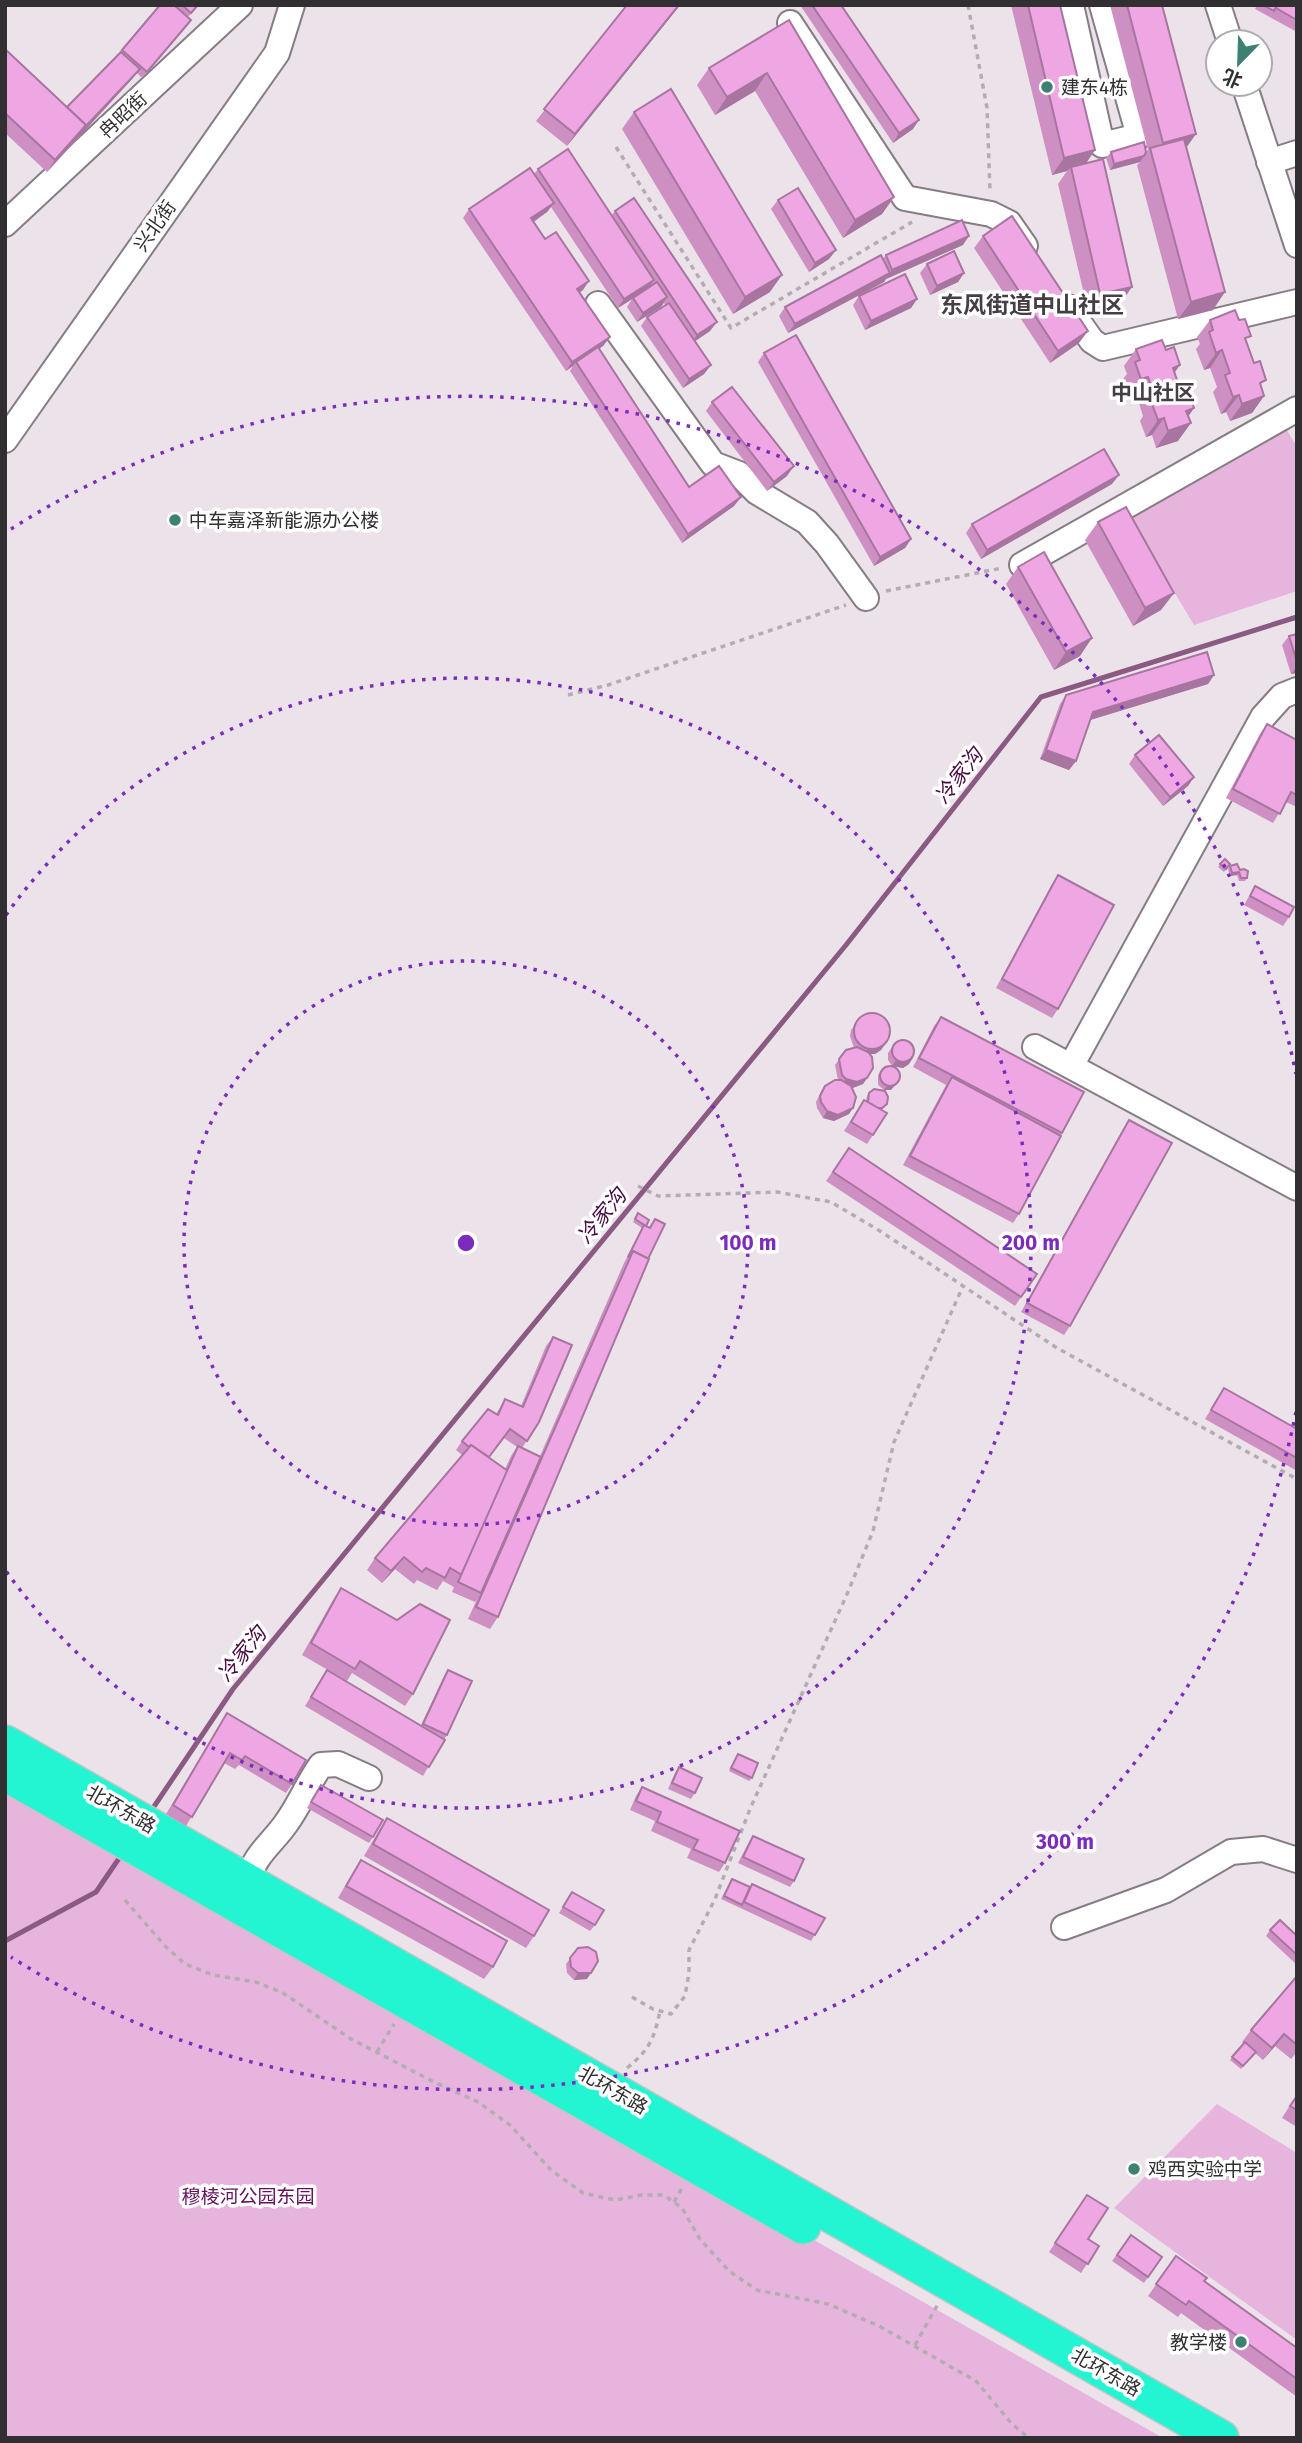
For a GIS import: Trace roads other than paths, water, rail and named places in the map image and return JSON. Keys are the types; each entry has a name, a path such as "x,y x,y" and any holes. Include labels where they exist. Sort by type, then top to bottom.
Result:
{"highway":[{"name":"北环东路","path":"5,1743 1221,2438"},
{"name":"北环东路","path":"5,1773 1175,2438"}],"street":[{"name":"冉昭街","path":"5,224 240,5"},
{"name":"兴北街","path":"5,440 277,53 292,5"},
{"path":"1071,5 1102,145 1139,136 1102,5"},
{"path":"1218,5 1225,28"},
{"path":"790,23 905,198 991,214 1009,223 1039,266"},
{"path":"1248,98 1297,245"},
{"path":"1269,162 1297,153"},
{"path":"1054,287 1091,341 1103,348 1297,302"},
{"path":"598,304 713,464 739,474 757,492 807,522 827,544 866,598"},
{"path":"1022,565 1297,409"},
{"path":"1071,1066 1263,718 1282,696 1297,690"},
{"path":"1035,1047 1297,1188"},
{"path":"248,1882 251,1868 263,1849 286,1824 309,1781 321,1765 338,1764 369,1778"},
{"path":"1063,1927 1166,1890 1231,1852 1263,1849 1297,1860"}],"waterway":[{"name":"冷家沟","path":"149,1814 233,1689 846,945 1041,697 1297,617"},
{"name":"冷家沟","path":"5,1941 96,1892 122,1854"}],"place":[{"name":"建东4栋","path":"1047,87"},
{"name":"中车嘉泽新能源办公楼","path":"175,520"},
{"name":"鸡西实验中学","path":"1134,2169"},
{"name":"教学楼","path":"1241,2342"}],"district":[{"name":"东风街道中山社区","path":"1032,305"},
{"name":"中山社区","path":"1153,393"}],"park label":[{"name":"穆棱河公园东园","path":"248,2196"}]}
